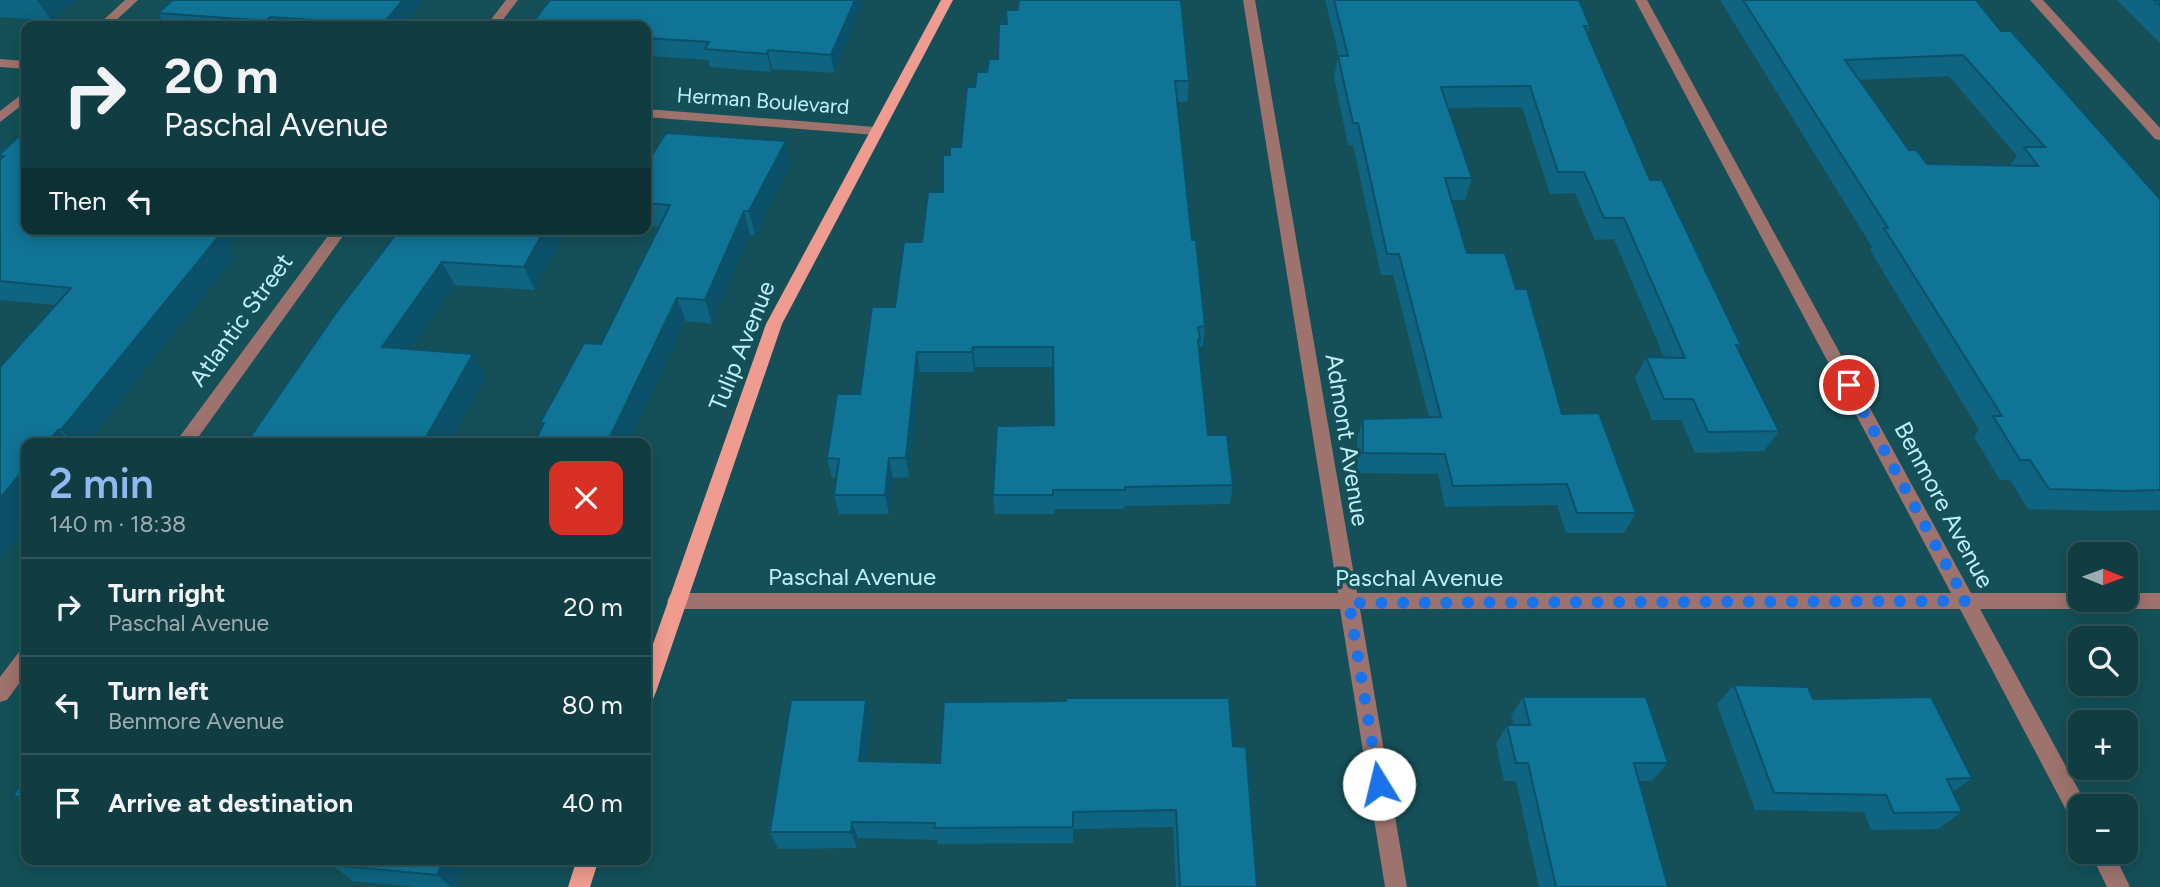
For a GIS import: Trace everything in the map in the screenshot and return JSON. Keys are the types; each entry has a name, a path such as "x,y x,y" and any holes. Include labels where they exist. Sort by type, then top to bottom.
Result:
{"main road":[{"name":"Tulip Avenue","path":"651,677 774,324 947,0"},
{"path":"579,887 586,865"}],"street":[{"path":"109,21 132,0"},
{"path":"496,21 512,0"},
{"name":"Admont Avenue","path":"1250,0 1396,887"},
{"name":"Benmore Avenue","path":"1641,0 2070,794"},
{"path":"2036,0 2160,136"},
{"path":"0,63 21,65"},
{"path":"0,118 21,99"},
{"name":"Herman Boulevard","path":"651,113 876,131"},
{"name":"Atlantic Street","path":"188,438 337,235"},
{"name":"Paschal Avenue","path":"677,601 2160,601"},
{"path":"0,694 21,665"},
{"path":"2107,864 2119,887"}],"building":[{"path":"173,0 403,0 385,21 270,17 266,21 158,13"},
{"path":"550,0 855,0 831,55 705,49 709,42 651,38 651,21 534,21"},
{"path":"1019,0 1181,0 1189,81 1175,81 1192,240 1196,240 1205,326 1198,327 1198,340 1208,435 1227,435 1233,485 1053,490 1053,495 993,495 997,426 1054,425 1053,347 973,347 972,352 917,352 906,458 889,458 885,495 834,495 839,459 827,458 837,394 860,394 872,307 895,307 904,242 922,242 928,192 943,192 943,155 950,155 950,147 961,147 967,87 975,87 977,72 987,72 989,59 998,59 999,24 1007,24 1006,10 1018,10"},
{"path":"1334,0 1579,0 1590,26 1584,26 1650,180 1662,180 1741,345 1736,345 1779,431 1708,432 1693,399 1664,399 1646,357 1685,358 1624,218 1604,218 1584,172 1558,172 1530,86 1441,87 1472,178 1445,178 1467,253 1505,253 1516,289 1527,289 1562,414 1599,413 1636,513 1577,513 1567,484 1453,486 1445,454 1363,453 1363,419 1441,417 1399,254 1387,254 1358,123 1353,123 1338,56 1348,56"},
{"path":"1743,0 1976,0 2001,31 2011,31 2160,199 2160,490 2049,489 2030,460 2020,460 1993,416 2002,416 1884,228 1888,228","holes":["1963,55 2045,147 2024,147 2038,166 1927,164 1916,150 1909,150 1845,60"]},
{"path":"666,133 786,141 749,211 744,211 705,300 677,298 609,438 536,438 544,423 540,423 584,343 601,344 670,205 651,203 651,156"},
{"path":"21,135 21,235 219,236 61,430 51,438 21,438 21,473 0,498 0,367 71,288 0,281 0,160 4,156 0,154"},
{"path":"395,235 542,235 524,267 442,262 382,347 473,354 426,438 249,438 338,310"},
{"path":"1734,685 1808,687 1813,699 1931,697 1972,778 1947,779 1962,812 1894,813 1886,795 1774,793"},
{"path":"1523,697 1646,697 1668,763 1634,763 1668,887 1556,887 1528,763 1516,763 1507,725 1530,725"},
{"path":"1066,698 1229,698 1233,746 1246,747 1257,887 1180,887 1176,810 1073,812 1073,827 934,828 935,823 852,822 851,832 770,832 791,700 866,700 859,761 940,763 944,702 1066,701"},
{"path":"21,784 21,797 13,796"},
{"path":"332,865 441,865 437,875"}],"route":[{"path":"1379,784 1349,603 1966,601 1849,385"}]}
